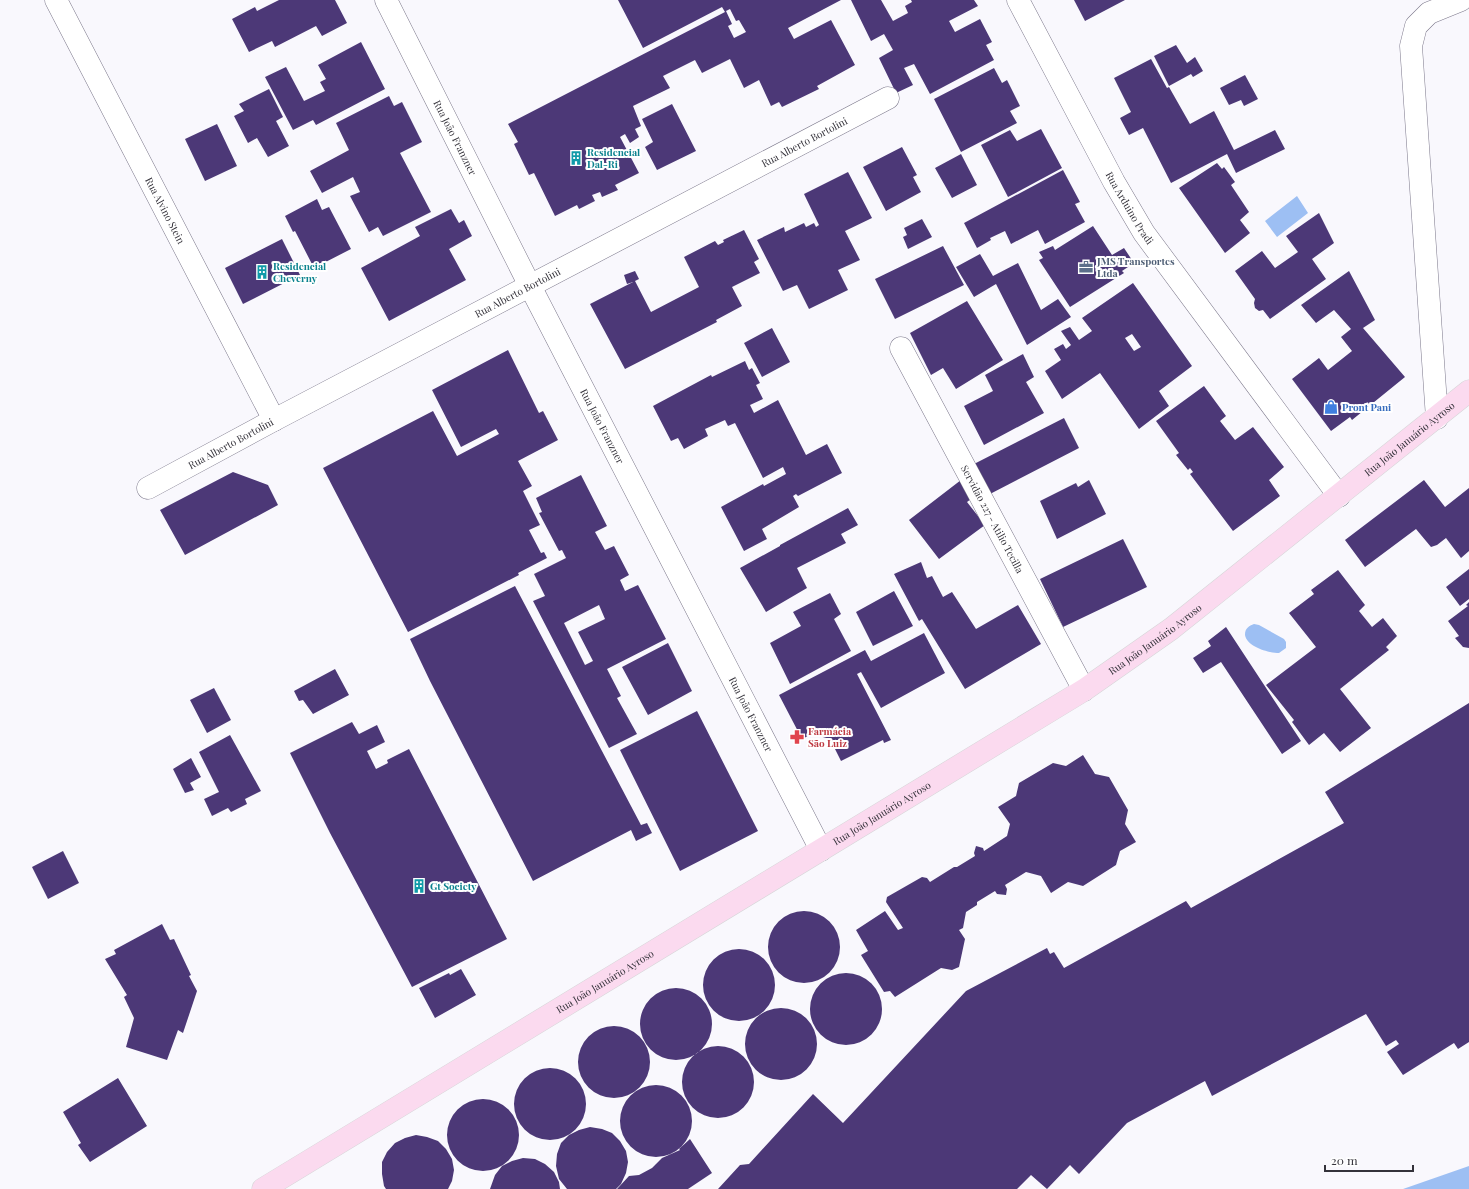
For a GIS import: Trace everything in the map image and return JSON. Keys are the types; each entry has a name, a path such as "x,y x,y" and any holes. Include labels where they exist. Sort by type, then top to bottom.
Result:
{"main road":[{"name":"Rua João Januário Ayroso","path":"263,1189 1084,690 1171,629 1469,391"}],"street":[{"name":"Rua Alvino Stein","path":"56,0 274,420"},
{"name":"Rua João Franzner","path":"386,0 530,286 821,850"},
{"name":"Rua Arduino Pradi","path":"1018,0 1114,182 1144,233 1339,496"},
{"path":"1437,418 1411,46 1416,26 1429,13 1461,0"},
{"name":"Rua Alberto Bortolini","path":"148,488 274,420 888,98"},
{"name":"Servidão 227 - Atilio Tecilla","path":"900,348 1084,690"}],"water":[{"path":"1297,196 1308,213 1277,237 1265,221"},
{"path":"1254,624 1259,625 1284,639 1286,642 1286,648 1279,653 1275,653 1254,646 1250,643 1245,633 1250,626"},
{"path":"1469,1166 1469,1189 1403,1189"}],"building":[{"path":"279,0 335,0 347,23 322,36 316,26 275,47 272,41 249,52 232,19 255,7 257,11"},
{"path":"618,0 841,0 788,28 794,39 831,20 855,65 817,86 819,89 782,107 779,102 771,106 759,80 744,88 730,59 702,73 695,60 663,76 670,88 633,106 641,126 635,129 639,137 630,143 625,134 620,137 639,173 615,185 618,190 602,197 600,192 592,195 595,201 579,209 577,205 555,216 534,173 529,175 514,144 518,142 508,124 725,12 722,7 643,48","holes":["730,9 736,21 739,20 746,32 734,38 728,26 732,24 726,11"]},
{"path":"851,0 881,0 893,21 908,13 905,6 912,2 911,0 974,0 978,6 949,21 955,32 980,19 992,42 986,45 994,60 930,94 914,64 904,68 913,85 896,93 879,58 893,50 884,34 871,41"},
{"path":"1074,0 1125,0 1085,21"},
{"path":"361,42 385,89 316,125 313,120 293,130 265,77 286,67 304,101 325,91 320,82 326,79 318,65"},
{"path":"1176,45 1187,63 1195,57 1203,71 1193,77 1191,74 1169,86 1154,56"},
{"path":"1151,59 1167,88 1169,87 1190,124 1214,111 1234,150 1275,130 1285,149 1236,173 1227,154 1171,183 1143,128 1129,135 1120,118 1131,112 1114,78"},
{"path":"994,68 1002,83 1007,80 1020,106 1010,111 1017,123 961,152 934,99"},
{"path":"1245,75 1258,99 1244,106 1241,100 1229,105 1220,88"},
{"path":"269,89 283,117 276,121 289,146 268,157 257,138 248,143 234,116 244,111 239,104"},
{"path":"389,96 394,106 402,102 422,142 400,153 431,212 383,236 378,227 369,232 350,196 360,192 353,177 322,193 310,171 349,150 336,123"},
{"path":"672,104 696,151 657,170 645,147 653,142 642,119"},
{"path":"217,124 237,166 205,181 185,139"},
{"path":"1041,129 1062,168 1008,197 981,145 1010,130 1017,141"},
{"path":"902,147 917,175 913,177 921,192 886,211 863,167"},
{"path":"961,154 977,185 952,198 935,168"},
{"path":"1217,163 1222,169 1224,167 1235,182 1231,185 1249,212 1240,220 1250,233 1225,253 1179,188"},
{"path":"1063,170 1080,202 1075,204 1085,222 1045,244 1038,230 1011,244 1005,231 990,238 991,240 977,248 964,223"},
{"path":"848,172 872,218 845,231 860,260 838,270 848,290 809,309 797,285 783,291 757,240 784,227 785,232 804,223 806,227 814,223 816,227 819,225 804,194"},
{"name":"Residencial Cheverny","path":"317,199 322,210 329,207 351,249 314,268 295,231 293,232 285,216"},
{"path":"451,209 459,223 464,220 472,236 449,249 466,280 389,321 361,268 420,236 415,227"},
{"path":"1319,213 1334,243 1312,259 1326,279 1270,319 1263,310 1259,311 1255,308 1255,299 1235,271 1262,251 1275,268 1298,252 1286,236"},
{"path":"922,219 932,237 908,249 903,237 907,235 904,228"},
{"name":"JMS Transportes Ltda","path":"1093,226 1112,255 1124,248 1134,263 1122,271 1124,273 1070,307 1039,260 1043,258 1039,252 1053,246 1055,250"},
{"path":"744,230 759,259 754,262 760,273 732,287 742,306 716,320 717,322 625,369 590,304 633,282 627,284 624,275 635,271 639,279 635,281 651,312 699,287 684,257 715,241 718,245 724,242 723,240"},
{"name":"Residencial Cheverny","path":"282,239 300,275 243,304 225,268"},
{"path":"943,246 964,285 895,319 875,279"},
{"path":"980,254 993,276 1018,263 1041,310 1058,299 1071,317 1027,345 996,284 974,297 956,267"},
{"path":"1349,271 1375,320 1363,328 1405,377 1352,420 1350,417 1331,431 1292,379 1319,358 1328,370 1352,351 1341,337 1351,329 1334,310 1316,323 1301,305"},
{"path":"1133,283 1192,366 1159,391 1169,406 1139,429 1100,373 1062,399 1045,371 1061,360 1054,349 1063,344 1066,349 1071,345 1061,331 1070,327 1079,340 1092,331 1082,318","holes":["1132,334 1141,347 1134,351 1125,338"]},
{"path":"967,301 1003,360 956,389 943,368 931,375 910,333"},
{"path":"772,328 790,362 762,377 744,343"},
{"path":"508,350 539,413 543,411 558,440 518,461 532,486 523,491 540,525 529,530 541,553 544,552 547,558 518,573 519,575 408,632 323,468 433,411 457,456 499,434 496,429 461,447 432,390"},
{"path":"1023,354 1034,377 1026,382 1044,413 984,445 964,406 993,391 985,375"},
{"path":"745,361 749,370 752,368 760,383 756,385 763,399 750,405 754,413 778,400 806,455 827,444 842,473 798,496 796,494 793,496 799,507 762,529 767,539 744,551 721,507 763,484 764,486 786,474 783,467 763,478 735,423 728,426 725,420 705,429 708,436 684,449 678,438 671,441 653,406 711,375 712,377"},
{"path":"1204,386 1226,416 1220,421 1235,440 1253,427 1284,467 1269,480 1280,496 1233,531 1190,474 1193,472 1190,468 1188,470 1176,455 1179,453 1156,421"},
{"path":"1064,418 1079,448 990,494 974,464"},
{"path":"233,472 268,485 278,505 185,555 160,510"},
{"path":"581,475 607,526 595,532 605,550 614,546 629,575 620,580 625,591 638,585 666,639 607,669 621,696 617,698 637,734 609,748 533,601 545,596 534,574 566,558 562,550 559,551 539,513 542,512 536,498","holes":["599,605 605,619 578,632 593,661 585,665 564,623"]},
{"path":"961,480 971,499 967,502 985,525 939,559 909,520"},
{"path":"1089,480 1106,514 1057,539 1040,501 1076,483 1078,487"},
{"path":"1424,480 1445,507 1469,488 1469,551 1461,558 1446,538 1437,545 1431,547 1416,529 1365,567 1345,540"},
{"path":"848,508 858,525 841,534 846,543 797,568 807,588 766,612 740,568"},
{"path":"1123,539 1147,587 1063,627 1040,579"},
{"path":"921,562 927,578 932,576 943,597 952,592 976,629 1018,605 1041,644 965,689 922,619 919,621 894,574"},
{"path":"1469,569 1469,599 1460,606 1446,587"},
{"path":"1338,570 1365,605 1359,611 1372,627 1383,618 1397,636 1386,647 1389,650 1340,689 1371,728 1340,752 1324,733 1309,745 1292,722 1294,720 1266,685 1316,647 1289,613 1314,594 1311,590"},
{"path":"515,586 641,825 647,823 652,833 636,841 631,830 533,881 430,681 410,639"},
{"path":"894,591 913,626 873,646 856,612"},
{"path":"830,593 841,614 834,619 851,651 790,684 770,643 801,626 793,612"},
{"path":"1469,602 1469,648 1463,647 1455,638 1459,636 1448,621 1468,606 1466,605"},
{"path":"1226,627 1301,741 1282,754 1221,662 1203,673 1193,658 1211,646 1208,641"},
{"path":"924,633 945,673 881,708 861,672 857,674 891,740 884,743 883,740 841,761 830,739 812,734 802,739 779,695 865,650 871,661"},
{"path":"668,643 692,691 648,715 622,667"},
{"path":"335,669 349,695 313,714 303,700 299,701 294,691"},
{"path":"214,688 231,720 207,733 190,700"},
{"path":"1469,703 1469,1042 1458,1049 1454,1043 1403,1075 1387,1052 1399,1044 1396,1040 1386,1046 1366,1014 1212,1096 1205,1081 1127,1123 1079,1174 1070,1165 1047,1189 1031,1175 1017,1189 718,1189 740,1165 749,1164 813,1094 843,1123 966,991 1047,948 1050,954 1054,952 1064,968 1186,901 1191,908 1344,823 1325,792"},
{"path":"697,711 758,831 680,871 620,750"},
{"name":"Gt Society","path":"352,722 359,734 377,725 385,742 367,751 376,769 388,763 387,760 409,749 507,939 412,987 330,833 290,753"},
{"path":"230,735 261,791 245,799 247,804 231,812 228,808 212,816 204,799 219,792 199,752"},
{"path":"1083,755 1095,774 1109,777 1128,810 1125,824 1136,842 1120,851 1116,865 1083,886 1068,882 1051,893 1041,876 1026,872 1005,885 1007,889 1006,895 997,894 995,891 977,902 977,905 966,912 963,928 959,930 965,939 959,967 952,970 941,968 895,997 890,991 884,992 861,955 868,951 856,930 885,911 898,930 903,928 886,902 887,897 922,877 927,878 930,882 975,856 974,853 976,846 983,848 984,851 1007,836 1010,824 998,807 1016,796 1019,783 1053,763 1066,766"},
{"path":"191,758 201,777 190,783 194,790 185,793 173,769"},
{"path":"63,851 79,883 48,899 32,867"},
{"path":"804,911 824,917 834,927 840,947 834,967 824,977 804,983 784,977 774,967 768,947 774,927 784,917"},
{"path":"162,924 170,940 174,939 191,975 189,976 197,991 183,1033 178,1030 167,1060 126,1047 134,1018 124,997 127,995 105,959 116,954 114,950"},
{"path":"739,949 759,955 769,965 775,985 769,1005 759,1015 739,1021 719,1015 709,1005 703,985 709,965 719,955"},
{"path":"461,969 476,995 435,1018 419,988 449,973 450,975"},
{"path":"846,973 866,979 876,989 882,1009 876,1029 866,1039 846,1045 826,1039 816,1029 810,1009 816,989 826,979"},
{"path":"676,988 696,994 706,1004 712,1024 706,1044 696,1054 676,1060 656,1054 646,1044 640,1024 646,1004 656,994"},
{"path":"781,1008 801,1014 811,1024 817,1044 811,1064 801,1074 781,1080 761,1074 751,1064 745,1044 751,1024 761,1014"},
{"path":"614,1026 634,1032 644,1042 650,1062 644,1082 634,1092 614,1098 594,1092 584,1082 578,1062 584,1042 594,1032"},
{"path":"718,1046 738,1052 748,1062 754,1082 748,1102 738,1112 718,1118 698,1112 688,1102 682,1082 688,1062 698,1052"},
{"path":"550,1068 570,1074 580,1084 586,1104 580,1124 570,1134 550,1140 530,1134 520,1124 514,1104 520,1084 530,1074"},
{"path":"118,1078 147,1126 90,1162 78,1145 81,1143 63,1112"},
{"path":"656,1085 676,1091 686,1101 692,1121 686,1141 676,1151 656,1157 636,1151 626,1141 620,1121 626,1101 636,1091"},
{"path":"483,1099 503,1105 513,1115 519,1135 513,1155 503,1165 483,1171 463,1165 453,1155 447,1135 453,1115 463,1105"},
{"path":"590,1127 602,1129 612,1133 620,1141 626,1151 628,1162 626,1173 621,1184 616,1189 567,1189 559,1179 556,1166 557,1154 561,1143 569,1135"},
{"path":"416,1135 438,1141 446,1149 452,1159 454,1170 452,1181 448,1189 386,1189 384,1186 382,1162 387,1152 395,1143"},
{"path":"690,1139 712,1173 688,1189 617,1189 629,1176 639,1175 652,1168 662,1158 680,1150 679,1149"},
{"path":"523,1158 535,1159 545,1164 554,1172 559,1182 560,1189 490,1189 495,1175 502,1166"}],"place":[{"name":"Residencial Dal-Ri","path":"576,158"},
{"name":"JMS Transportes Ltda","path":"1086,267"},
{"name":"Residencial Cheverny","path":"262,272"},
{"name":"Pront Pani","path":"1331,407"},
{"name":"Farmácia São Luiz","path":"797,737"},
{"name":"Gt Society","path":"419,886"}]}
